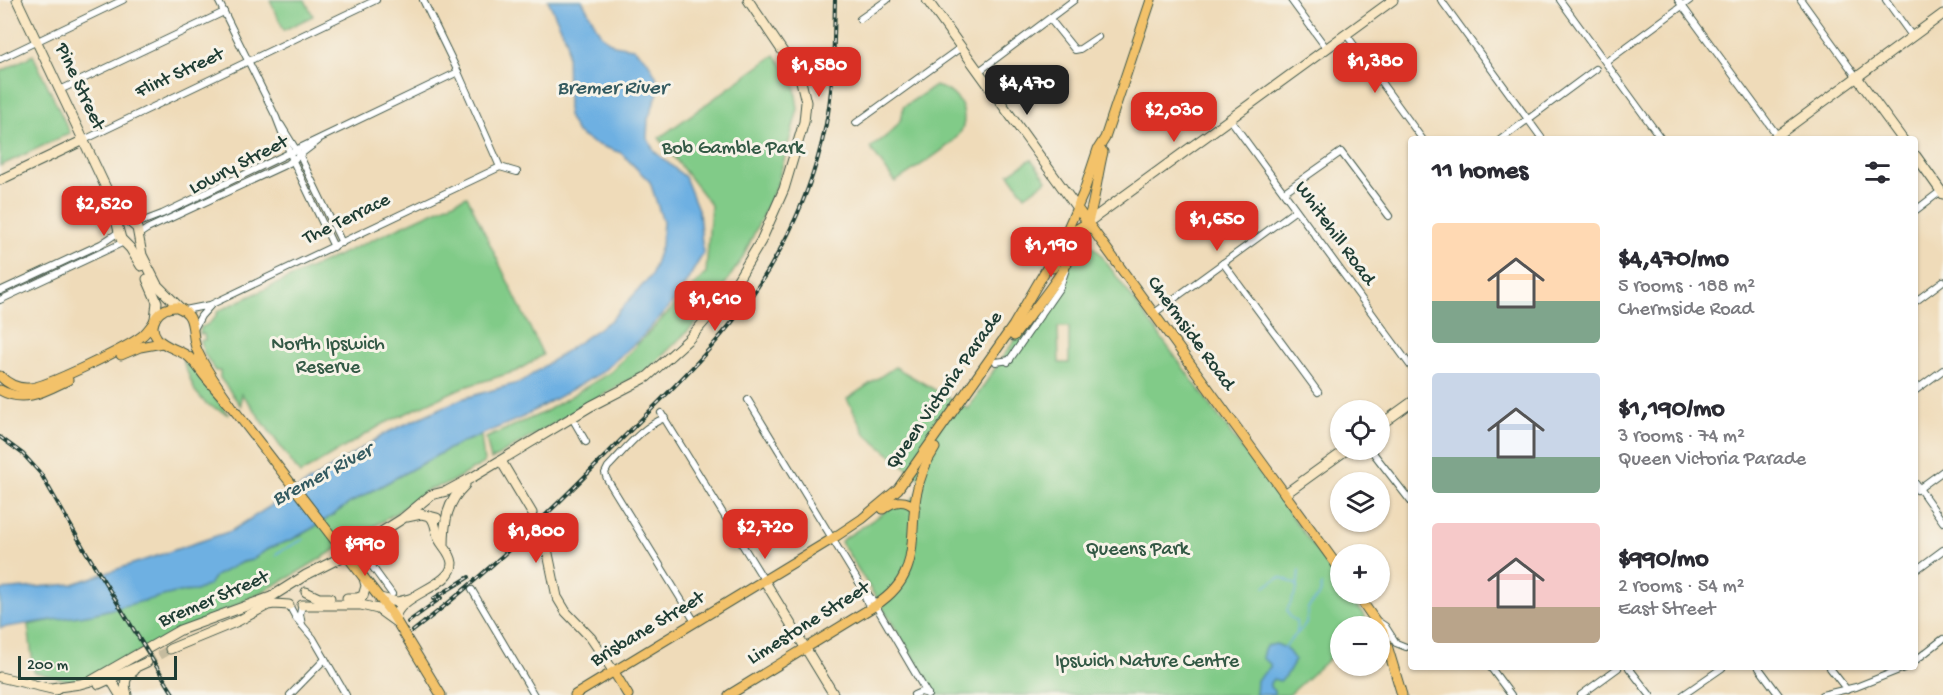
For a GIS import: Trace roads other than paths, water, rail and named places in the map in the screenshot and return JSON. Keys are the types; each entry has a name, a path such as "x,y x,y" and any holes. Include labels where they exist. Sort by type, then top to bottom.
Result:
{"main road":[{"path":"1105,138 1151,0"},
{"name":"Queen Victoria Parade","path":"915,508 917,489 924,468 1068,261 1076,246 1087,223 1105,138"},
{"name":"Queen Victoria Parade","path":"832,539 883,503 904,483 1013,326 1042,279 1077,208 1098,149 1105,138"},
{"name":"Chermside Road","path":"1077,208 1330,556"},
{"path":"1042,279 1059,260 1077,229 1087,223"},
{"path":"1076,246 1087,239 1101,241"},
{"path":"8,390 44,385 128,345 142,336 166,308 182,309 191,317 199,354 235,411"},
{"path":"155,321 155,334 162,343 193,361 235,411 380,598 441,695"},
{"path":"172,347 186,343 194,331"},
{"path":"0,376 8,390 27,396 39,394 134,349 162,343"},
{"path":"862,519 892,503 907,502 915,508"},
{"name":"Limestone Street","path":"729,695 892,593 907,571 913,550 915,508"},
{"name":"Brisbane Street","path":"575,695 832,539"},
{"path":"1390,657 1402,695"},
{"path":"1391,662 1392,682 1396,695"},
{"path":"614,672 628,695"}],"street":[{"name":"Pine Street","path":"17,0 107,190 123,215 137,228 138,235"},
{"path":"0,59 123,0"},
{"path":"218,0 276,117 300,156 342,243"},
{"name":"Flint Street","path":"0,180 376,0"},
{"path":"423,0 500,167 517,172"},
{"name":"Bremer Street","path":"111,675 180,630 247,606 340,558 402,519 431,495 474,477 572,418 637,384 658,369 710,317 749,264 774,214 802,130 805,97 803,84 797,71 748,0"},
{"path":"860,19 886,0"},
{"name":"Chermside Road","path":"927,0 1077,208"},
{"path":"978,72 1074,0"},
{"path":"1291,0 1327,49"},
{"path":"1087,223 1393,0"},
{"path":"1441,0 1540,136"},
{"path":"1560,0 1659,136"},
{"path":"1606,62 1680,3 1690,0"},
{"path":"1801,0 1897,136"},
{"path":"1886,0 1912,36"},
{"path":"1680,3 1773,136"},
{"path":"60,90 224,12"},
{"path":"1775,136 1943,14"},
{"path":"1050,19 1075,50 1080,50 1098,37"},
{"path":"1346,34 1420,136"},
{"path":"856,123 960,48"},
{"path":"1505,136 1596,69"},
{"name":"Lowry Street","path":"133,225 162,214 458,72"},
{"path":"276,117 292,161 334,247"},
{"name":"Whitehill Road","path":"1230,119 1408,363"},
{"name":"Lowry Street","path":"138,235 292,161 320,138"},
{"path":"1284,192 1341,152 1389,216"},
{"path":"1918,159 1942,192 1918,209"},
{"name":"The Terrace","path":"182,309 210,305 500,167"},
{"path":"300,176 308,172"},
{"name":"Pine Street","path":"107,190 124,242"},
{"path":"73,207 107,190"},
{"path":"1093,196 1099,204 1109,207"},
{"path":"1153,314 1296,210"},
{"path":"162,214 166,220"},
{"path":"0,291 92,248 133,225"},
{"path":"327,233 335,230"},
{"path":"0,300 138,235 142,255 155,281 163,293 182,309"},
{"path":"124,242 135,254 155,293 157,308 155,321"},
{"path":"92,248 95,255"},
{"name":"Queen Victoria Parade","path":"996,362 1009,361 1017,350 1060,287 1068,261"},
{"path":"1223,263 1318,392"},
{"path":"48,268 52,275"},
{"path":"26,278 30,286"},
{"path":"1918,300 1943,281"},
{"path":"194,331 201,316 210,305"},
{"path":"1918,389 1943,370"},
{"path":"748,400 928,694"},
{"path":"1390,418 1408,405"},
{"path":"695,622 607,479 605,472 663,415 834,695"},
{"path":"572,418 586,442"},
{"path":"1285,495 1332,460"},
{"path":"1379,460 1408,498"},
{"path":"501,461 532,513"},
{"path":"1918,487 1943,471"},
{"name":"Bremer Street","path":"402,519 421,514 442,517 458,492 474,477"},
{"path":"1918,489 1943,522"},
{"path":"438,494 447,500 444,546"},
{"path":"396,621 396,612 411,598 443,579 450,572 452,560 438,539 437,526 424,509 426,501"},
{"path":"540,528 545,537 556,597 566,612 594,643 614,672"},
{"path":"358,547 392,594"},
{"path":"1918,569 1943,550"},
{"name":"Bremer Street","path":"306,591 311,579 330,568 340,558"},
{"path":"346,695 325,659 295,617 284,595 289,586 299,585 321,598 362,597 365,590 364,578"},
{"path":"472,590 534,695"},
{"path":"302,625 300,614 306,600 306,591"},
{"path":"380,598 397,602 411,598"},
{"name":"Bremer Street","path":"170,649 238,621 268,605 279,603 289,605"},
{"path":"289,605 295,607 361,605 378,609 396,621"},
{"path":"1390,636 1395,644 1408,646"},
{"path":"1918,658 1943,639"},
{"path":"1390,652 1408,646"},
{"path":"290,695 325,659"},
{"name":"Bremer Street","path":"50,692 147,662 127,677 126,695"},
{"path":"1492,670 1511,695"},
{"path":"1581,695 1615,670"},
{"path":"1631,670 1650,695"},
{"path":"1683,695 1719,670"},
{"path":"1760,670 1779,695"},
{"path":"1832,670 1847,690"},
{"path":"1822,695 1847,690 1899,670"},
{"path":"111,675 120,695"},
{"path":"111,675 126,695"},
{"path":"0,677 50,692"},
{"path":"914,695 923,692 928,694"}],"water":[{"name":"Bremer River","path":"548,0 582,0 601,35 614,45 633,48 647,60 656,76 659,90 648,119 647,138 655,152 685,177 699,212 703,254 677,298 642,337 601,373 521,418 454,446 350,503 291,540 269,548 252,560 242,562 215,576 209,585 196,591 179,592 92,614 0,628 0,590 73,584 231,531 386,433 461,399 521,382 611,320 651,276 661,246 663,222 650,182 621,153 593,143 577,133 568,116 567,41"},
{"path":"1276,644 1286,648 1295,660 1286,676 1280,681 1273,679 1270,683 1274,695 1256,695 1257,680 1270,667 1270,664 1262,658 1264,649"}],"waterway":[{"path":"276,556 277,553 304,539"},
{"path":"1297,632 1296,621 1290,617 1287,610 1297,590 1299,570"},
{"path":"1265,587 1279,578 1284,578 1297,585"},
{"path":"1284,648 1306,624 1308,608 1320,594 1322,585"}],"tunnel":[{"path":"532,513 540,528"},
{"path":"147,662 170,649"}],"railway":[{"path":"413,631 491,566 590,471 706,353 738,315 756,289 773,262 802,204 822,144 831,85 835,0"},
{"path":"0,437 23,454 41,474 174,695"},
{"path":"433,599 469,577"},
{"path":"408,622 441,598"}],"park label":[{"name":"Bob Gamble Park","path":"733,149"},
{"name":"North Ipswich Reserve","path":"328,356"},
{"name":"Queens Park","path":"1137,550"},
{"name":"Ipswich Nature Centre","path":"1147,662"}]}
